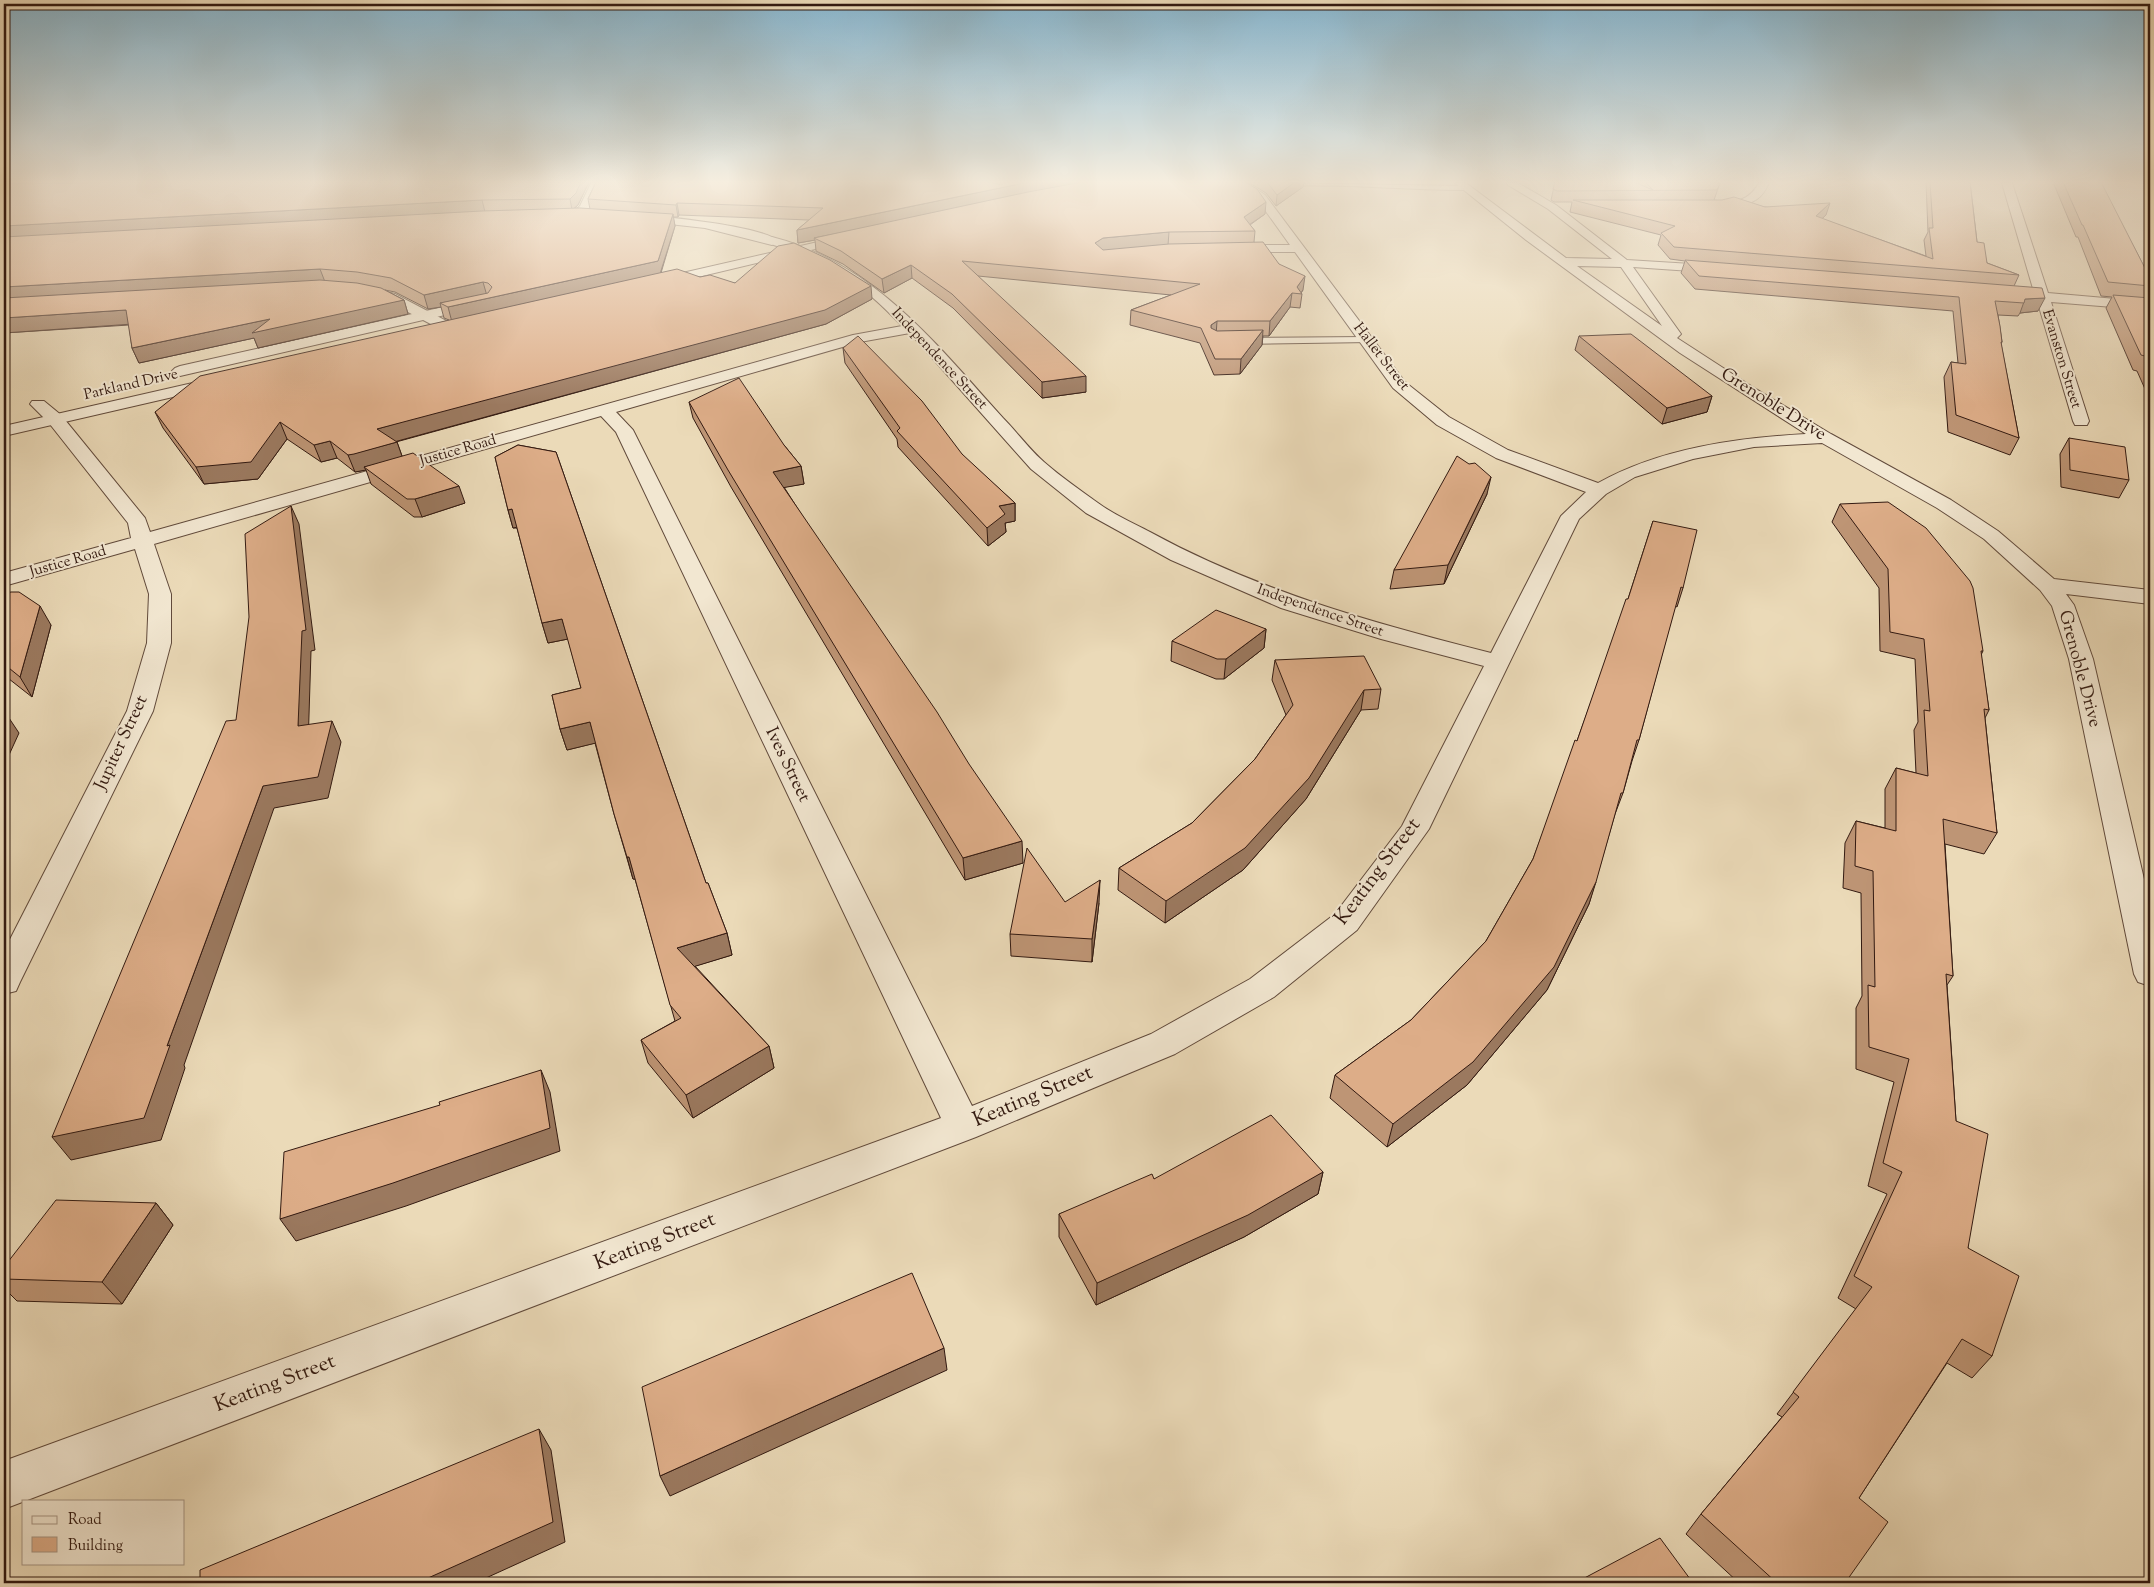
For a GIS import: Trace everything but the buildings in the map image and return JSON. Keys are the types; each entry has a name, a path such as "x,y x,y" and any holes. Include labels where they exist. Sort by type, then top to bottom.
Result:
{"street":[{"path":"647,285 746,257"},
{"name":"Independence Street","path":"822,257 874,292 913,328 1037,465 1093,509 1178,556 1290,603 1389,634 1498,662"},
{"name":"Hallet Street","path":"1307,257 1399,385 1443,421 1502,454 1599,490"},
{"name":"Grenoble Drive","path":"1559,257 1685,350 1745,389 1825,438 1944,504 1991,534 2048,585 2063,605 2080,659 2150,974"},
{"name":"Grenoble Drive","path":"1616,257 1624,263 1685,350"},
{"name":"Evanston Street","path":"2030,257 2081,421"},
{"path":"1567,262 1624,263 1730,270"},
{"path":"352,290 390,297 424,315 456,328 432,334"},
{"path":"1993,292 2150,306"},
{"name":"Parkland Drive","path":"164,375 492,301"},
{"name":"Justice Road","path":"4,580 858,338 913,328"},
{"name":"Parkland Drive","path":"4,431 43,408 229,380"},
{"name":"Jupiter Street","path":"4,982 140,711 159,643 160,594 138,522 43,408"},
{"name":"Ives Street","path":"604,409 624,430 963,1126"},
{"name":"Keating Street","path":"4,1485 963,1126 1163,1044 1262,988 1346,922 1415,829 1571,516 1599,490 1629,473 1690,454 1754,442 1825,438"},
{"path":"2048,585 2150,597"}],"lane":[{"path":"1225,341 1367,340"}]}
